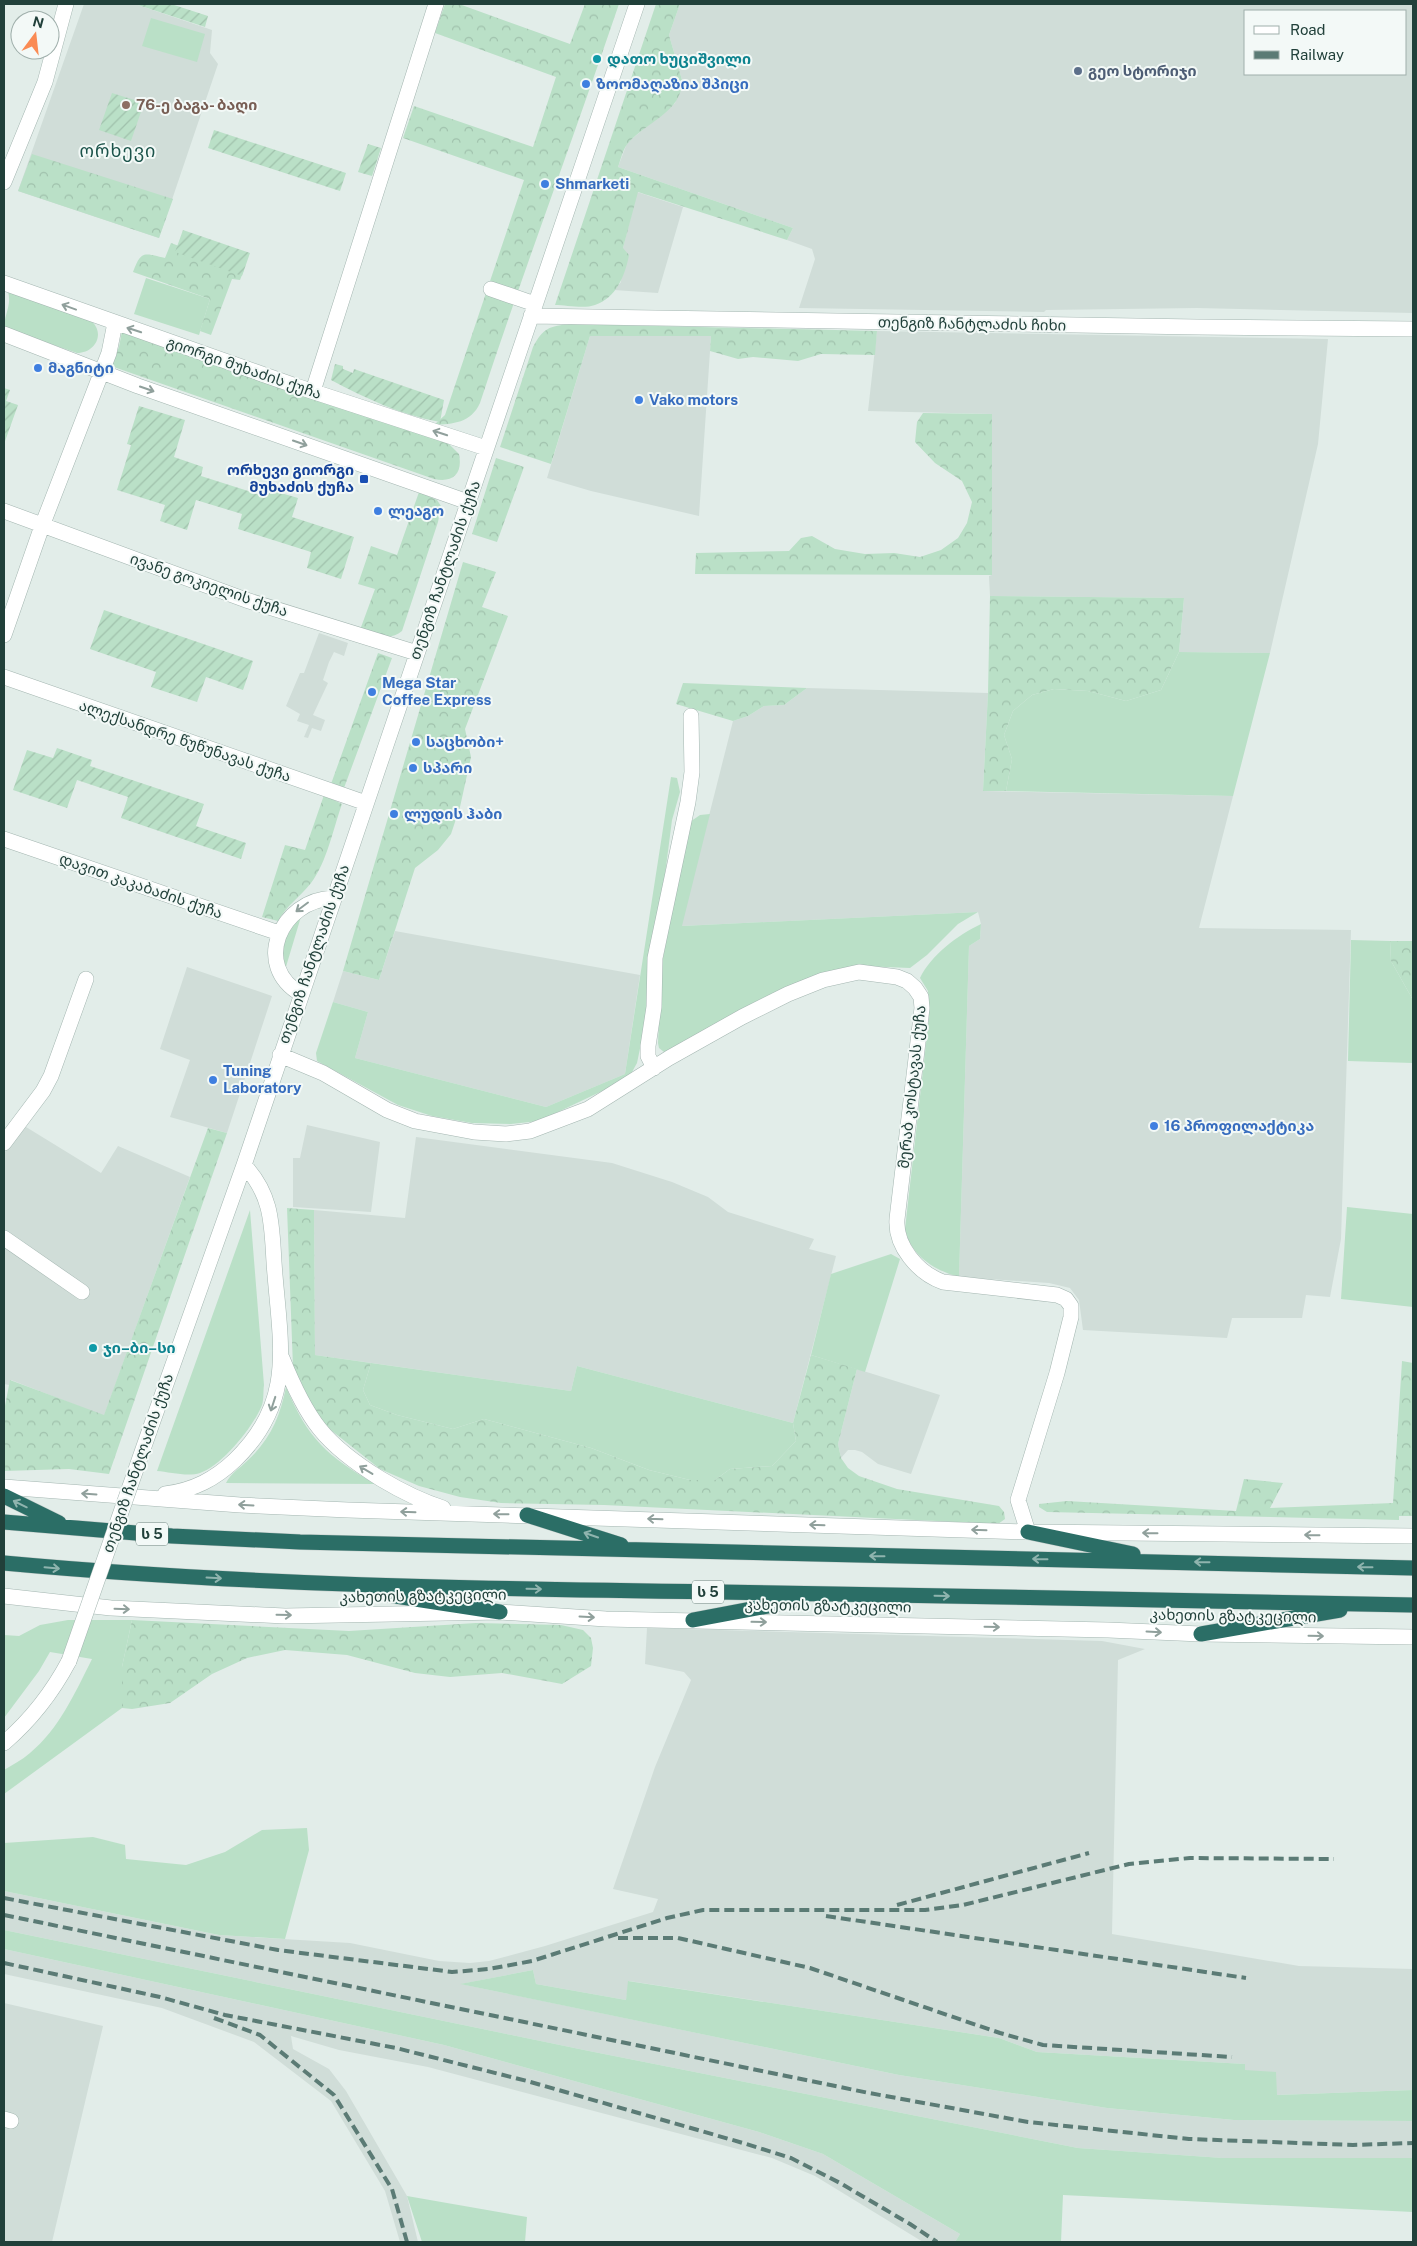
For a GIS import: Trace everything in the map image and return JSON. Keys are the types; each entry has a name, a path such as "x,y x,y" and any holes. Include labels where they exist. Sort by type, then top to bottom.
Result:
{"highway":[{"path":"4,1496 67,1528"},
{"path":"527,1514 637,1550"},
{"name":"ს 5","path":"4,1522 172,1536 300,1542 1413,1568"},
{"path":"1028,1532 1171,1562"},
{"name":"კახეთის გზატკეცილი","path":"4,1563 157,1575 312,1583 1413,1605"},
{"path":"312,1583 500,1612"},
{"path":"693,1620 834,1594"},
{"path":"1201,1634 1376,1604"}],"street":[{"path":"4,182 45,82 66,4"},
{"path":"313,391 436,4"},
{"name":"თენგიზ ჩანტლაძის ქუჩა","path":"4,1743 23,1726 48,1698 69,1661 244,1165 637,4"},
{"name":"გიორგი მუხაძის ქუჩა","path":"4,284 313,391 486,448"},
{"name":"თენგიზ ჩანტლაძის ჩიხი","path":"491,289 533,310 1197,328 1413,329"},
{"path":"4,636 42,526 111,346 114,323"},
{"path":"4,334 468,502"},
{"name":"ივანე გოკიელის ქუჩა","path":"4,511 246,600 416,653"},
{"name":"ალექსანდრე წუწუნავას ქუჩა","path":"4,677 366,803"},
{"path":"654,1068 648,1056 648,1046 654,1007 655,958 689,794 692,772 692,716"},
{"name":"დავით კაკაბაძის ქუჩა","path":"4,839 279,933"},
{"path":"301,994 290,988 279,969 277,943 279,933 286,922 301,907 319,898 333,898"},
{"name":"მერაბ კოსტავას ქუჩა","path":"280,1055 323,1073 387,1110 415,1121 474,1132 506,1134 530,1131 588,1109 742,1017 788,994 823,980 859,972 880,973 907,981 921,997 922,1008 896,1229 900,1240 915,1263 932,1278 943,1282 1057,1295 1066,1299 1071,1306 1071,1318 1057,1373 1018,1500 1028,1532"},
{"path":"4,1143 47,1083 86,979"},
{"name":"თენგიზ ჩანტლაძის ქუჩა","path":"138,1498 192,1489 210,1481 241,1454 262,1428 271,1412 277,1392 282,1357 268,1203 259,1183 244,1165"},
{"path":"4,1238 82,1292"},
{"name":"თენგიზ ჩანტლაძის ქუჩა","path":"282,1357 304,1407 332,1446 365,1470 393,1487 427,1503 475,1514"},
{"path":"4,1487 259,1506 475,1514 527,1514 1028,1532 1413,1536"},
{"name":"კახეთის გზატკეცილი","path":"4,1596 111,1608 285,1616 500,1612 606,1618 1201,1634 1413,1637"}],"shaded area":[{"name":"76-ე ბაგა- ბაღი","path":"84,4 135,4 212,30 210,53 218,64 159,238 18,191"},
{"path":"680,4 1413,5 1413,313 1197,308 1046,310 1044,312 799,308 815,259 812,249 787,240 793,228 618,167 627,143 675,103 682,80 669,35"},
{"path":"637,192 683,207 658,293 614,290 621,282 623,248"},
{"path":"877,331 1328,339 1318,444 1270,653 1179,652 1184,598 990,596 989,576 992,575 992,414 868,411"},
{"name":"Vako motors","path":"590,336 711,336 699,516 591,491 547,478"},
{"path":"319,633 348,643 344,656 334,652 329,662 323,680 328,683 313,715 325,720 321,731 312,728 308,738 304,737 309,725 297,721 300,714 286,706 300,673 304,673"},
{"name":"16 პროფილაქტიკა","path":"807,688 988,693 983,791 1233,796 1199,928 1351,930 1341,1239 1330,1297 1306,1295 1302,1318 1232,1318 1227,1338 1083,1330 1079,1300 1070,1288 1049,1283 959,1277 969,946 980,939 981,924 978,912 681,926 733,721 748,716 764,706 784,705"},
{"path":"395,931 640,975 625,1074 546,1107 355,1058 368,1012 333,1002 343,971 379,980"},
{"path":"187,967 272,996 227,1133 170,1117 190,1060 160,1049"},
{"path":"307,1125 380,1142 371,1212 293,1207 293,1158 300,1158"},
{"path":"26,1127 101,1173 118,1146 190,1177 104,1416 11,1380 9,1385 4,1384 4,1245 63,1271 4,1229 4,1153"},
{"path":"416,1137 612,1163 672,1182 708,1197 728,1212 814,1239 809,1249 836,1256 793,1423 577,1366 571,1391 315,1355 314,1210 405,1218"},
{"path":"857,1369 940,1395 911,1474 878,1464 862,1452 855,1450 848,1450 841,1458 838,1444"},
{"path":"647,1628 1102,1641 1145,1649 1118,1660 1112,1934 1299,1966 1413,1969 1413,2090 1276,2095 1244,2070 1245,2064 1037,2052 999,2038 629,1981 626,2000 536,1984 533,1970 461,1984 899,2075 1107,2108 1234,2120 1413,2121 1413,2158 1223,2158 1078,2148 589,2051 4,1930 4,1891 219,1935 350,1943 439,1961 470,1963 489,1961 545,1946 653,1912 658,1899 613,1889 655,1767 691,1680 684,1672 645,1664"},
{"path":"4,1949 444,2045 759,2132 823,2154 960,2234 955,2242 923,2242 815,2176 772,2158 428,2067 339,2050 291,2036 293,2049 329,2069 346,2091 407,2196 418,2242 400,2242 385,2191 331,2101 254,2042 162,2008 4,1974"},
{"path":"4,2003 103,2026 52,2242 4,2242"}],"green space":[{"path":"135,4 171,4 208,16 205,27"},
{"path":"445,4 459,4 570,44 585,4 619,4 480,403 472,415 461,421 434,425 445,415 524,180 403,138 414,106 533,147 556,77 435,33"},
{"path":"656,4 680,4 669,35 682,80 681,91 677,100 663,115 627,144 618,167 793,228 787,240 638,192 623,248 629,255 622,278 614,292 602,302 591,306 555,305"},
{"path":"151,18 205,34 197,62 142,46"},
{"path":"112,93 144,103 131,141 99,130"},
{"path":"214,130 346,173 340,191 208,148"},
{"path":"368,144 381,148 372,176 358,172"},
{"path":"32,154 173,199 159,238 18,191"},
{"path":"183,230 250,253 242,276 175,252"},
{"path":"171,243 244,270 240,280 232,279 211,335 200,331 210,299 133,272 138,260 144,255 148,254 165,258"},
{"path":"146,278 210,299 199,335 134,314"},
{"path":"8,292 90,320 97,330 97,341 89,350 77,353 4,328 9,301"},
{"path":"571,324 877,331 875,355 821,354 798,361 753,357 738,359 710,351 711,336 590,336 551,464 500,447 533,347 540,336 548,329"},
{"path":"122,331 448,443 459,454 458,472 455,476 446,480 434,479 111,366 119,347"},
{"path":"335,364 343,366 343,369 353,373 354,369 444,400 440,422 411,415 384,405 331,380"},
{"path":"4,388 10,390 6,401 18,405 4,444"},
{"path":"139,406 185,420 174,457 203,467 201,476 261,495 264,488 298,498 292,517 354,537 341,579 307,568 311,552 238,529 242,514 196,500 187,530 160,521 165,505 117,490 131,445 127,444"},
{"path":"923,413 992,414 992,575 695,574 696,553 789,551 801,538 812,536 835,549 865,554 894,553 920,557 941,550 958,538 967,523 972,502 962,481 935,463 915,442 917,422"},
{"path":"496,458 524,467 497,542 472,534"},
{"path":"419,492 437,500 441,506 438,522 402,631 387,637 360,630 375,589 358,584 371,546 397,555"},
{"path":"463,562 496,572 482,607 508,616 465,729 471,757 460,807 451,834 438,850 415,868 379,980 343,971"},
{"path":"990,596 1184,598 1179,652 1161,690 1126,701 1088,691 1054,689 1032,695 1013,711 1004,735 1012,759 1006,791 983,791"},
{"path":"104,610 253,661 243,690 206,677 197,702 151,687 156,672 90,649"},
{"path":"1179,652 1270,653 1233,796 1006,791 1012,759 1004,735 1013,711 1032,695 1054,689 1088,691 1126,701 1161,690"},
{"path":"378,653 392,658 344,788 331,784"},
{"path":"683,683 807,688 784,705 764,706 748,716 733,721 676,704"},
{"path":"57,748 92,760 90,766 204,804 196,826 246,843 241,859 121,818 128,797 77,780 67,808 13,790 27,750 53,758"},
{"path":"671,777 677,778 680,792 672,820 647,1015 637,1063 632,1072 619,1083 539,1121 511,1124 472,1123 432,1116 398,1105 317,1061 316,1053 333,1002 368,1012 355,1058 546,1107 625,1074"},
{"path":"324,795 342,804 317,875 278,921 262,917 285,845 305,850"},
{"path":"710,814 682,926 978,912 958,924 927,955 910,968 861,966 664,1052 659,1048 658,1043 661,970 687,824 700,815"},
{"path":"303,910 285,970 281,943"},
{"path":"981,924 980,939 969,946 959,1277 933,1266 918,1254 912,1247 905,1229 929,1017 928,991 920,978 931,961 946,946"},
{"path":"1351,940 1390,941 1391,961 1413,1000 1413,1063 1348,1061"},
{"path":"1390,941 1413,941 1413,1000 1391,961"},
{"path":"208,1128 227,1133 109,1474 69,1469 4,1471 4,1411 10,1380 104,1415"},
{"path":"1347,1207 1413,1214 1413,1307 1341,1299"},
{"path":"287,1208 314,1210 315,1355 371,1363 363,1390 370,1405 397,1415 453,1429 484,1419 591,1448 649,1470 690,1480 715,1480 730,1469 772,1466 796,1441 793,1423 811,1355 857,1369 838,1444 841,1458 848,1468 859,1476 897,1489 999,1506 1004,1512 1005,1519 998,1524 604,1505 501,1503 460,1497 419,1486 380,1469 327,1427 303,1394 293,1367"},
{"path":"250,1210 264,1385 262,1405 245,1434 227,1454 209,1469 190,1475 157,1471"},
{"path":"891,1254 900,1259 865,1372 811,1355 831,1274"},
{"path":"1402,1361 1413,1363 1413,1516 1399,1516 1399,1520 1047,1512 1039,1507 1039,1504 1067,1501 1236,1511 1244,1479 1283,1483 1270,1508 1393,1503"},
{"path":"371,1363 571,1391 577,1366 793,1423 796,1441 772,1466 730,1469 715,1480 690,1480 649,1470 591,1448 484,1419 453,1429 397,1415 370,1405 363,1390"},
{"path":"286,1387 302,1420 321,1445 344,1464 375,1484 226,1483 255,1453 268,1436 281,1408"},
{"path":"68,1620 132,1620 122,1667 122,1708 4,1794 4,1770 27,1756 50,1733 66,1710 92,1659 50,1652 39,1671 4,1718 4,1635 19,1636 40,1625"},
{"path":"132,1620 349,1631 476,1623 561,1625 583,1630 591,1638 593,1648 591,1666 562,1684 502,1673 450,1677 415,1673 347,1655 285,1650 247,1658 212,1674 170,1703 132,1709 122,1708 122,1667"},
{"path":"307,1828 309,1850 285,1939 219,1935 4,1891 4,1843 93,1837 125,1845 126,1859 186,1865 225,1852 262,1830"},
{"path":"4,1930 589,2051 1078,2148 1223,2158 1413,2158 1413,2212 1063,2195 1061,2242 955,2242 960,2234 823,2154 759,2132 444,2045 4,1949"},
{"path":"533,1970 536,1984 626,2000 628,1981 999,2038 1037,2052 1245,2064 1245,2070 1276,2072 1277,2095 1413,2090 1413,2121 1234,2120 1107,2108 899,2075 460,1984"},
{"path":"407,2196 527,2217 525,2242 422,2242"}],"railway":[{"path":"897,1905 1089,1853"},
{"path":"4,1898 278,1950 452,1972 489,1969 532,1961 667,1918 703,1910 925,1910 963,1905 1129,1864 1190,1858 1334,1859"},
{"path":"4,1915 869,2093 1028,2122 1189,2139 1353,2145 1413,2143"},
{"path":"826,1916 1246,1978"},
{"path":"618,1938 678,1938 810,1968 1000,2033 1043,2045 1232,2057"},
{"path":"4,1963 160,1997 225,2015 396,2048 527,2081 743,2143 791,2158 840,2183 937,2242"},
{"path":"214,2018 260,2035 334,2095 392,2189 407,2242"}],"place":[{"name":"დათო ხუციშვილი","path":"597,59"},
{"name":"გეო სტორიჯი","path":"1078,71"},
{"name":"ზოომაღაზია შპიცი","path":"586,84"},
{"name":"76-ე ბაგა- ბაღი","path":"126,105"},
{"name":"Shmarketi","path":"545,184"},
{"name":"მაგნიტი","path":"38,368"},
{"name":"Vako motors","path":"639,400"},
{"name":"ორხევი გიორგი მუხაძის ქუჩა","path":"364,479"},
{"name":"ლეაგო","path":"378,511"},
{"name":"Mega Star Coffee Express","path":"372,692"},
{"name":"საცხობი+","path":"416,742"},
{"name":"სპარი","path":"413,768"},
{"name":"ლუდის ჰაბი","path":"394,814"},
{"name":"Tuning Laboratory","path":"213,1080"},
{"name":"16 პროფილაქტიკა","path":"1154,1126"},
{"name":"ჯი–ბი–სი","path":"93,1348"}],"district":[{"name":"ორხევი","path":"118,151"}]}
